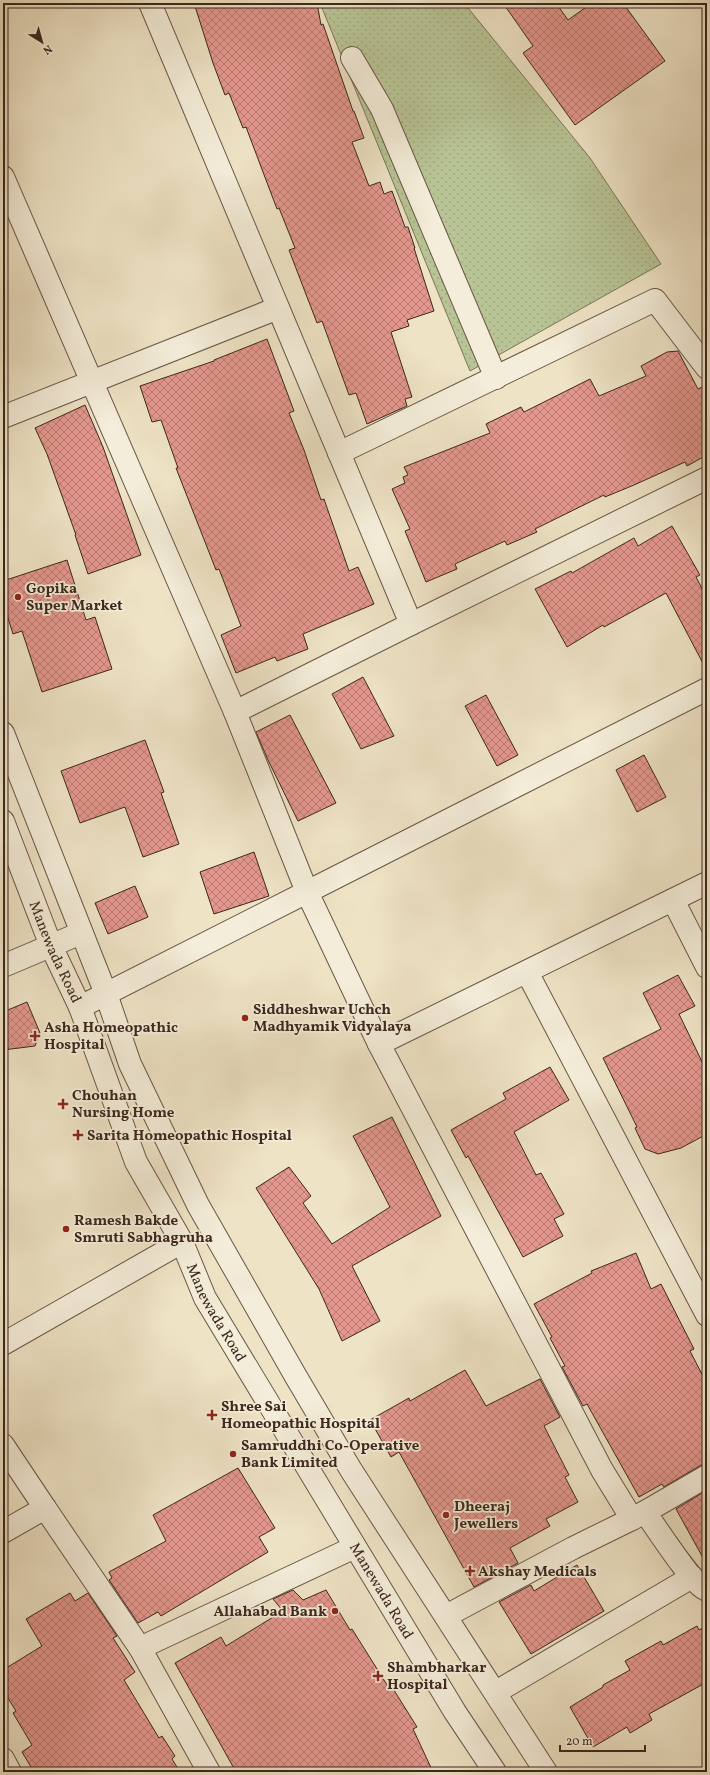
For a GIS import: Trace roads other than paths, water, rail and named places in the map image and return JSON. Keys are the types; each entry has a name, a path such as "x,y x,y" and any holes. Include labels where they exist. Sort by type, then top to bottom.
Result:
{"street":[{"path":"150,3 411,624"},
{"path":"352,58 382,109 496,378"},
{"path":"3,177 235,712 307,892 379,1044 599,1463 639,1515 700,1584 496,1692"},
{"path":"339,453 655,300 707,368"},
{"path":"3,417 278,308"},
{"path":"235,712 707,478"},
{"path":"80,1007 707,689"},
{"path":"3,733 106,994 130,1064 198,1205 295,1375 352,1470 546,1772"},
{"name":"Manewada Road","path":"3,821 51,946 80,1007 136,1162 182,1242 205,1298 455,1712 495,1772"},
{"path":"379,1044 707,883"},
{"path":"673,900 707,967"},
{"path":"3,966 82,933"},
{"path":"527,972 707,1314"},
{"path":"3,1344 182,1242"},
{"path":"3,1445 140,1648 209,1772"},
{"path":"446,1616 573,1548 639,1515 707,1476"},
{"path":"3,1532 45,1508"},
{"path":"140,1648 355,1547"},
{"path":"3,1759 10,1772"}],"place":[{"name":"Gopika Super Market","path":"18,597"},
{"name":"Siddheshwar Uchch Madhyamik Vidyalaya","path":"245,1018"},
{"name":"Asha Homeopathic Hospital","path":"35,1036"},
{"name":"Chouhan Nursing Home","path":"63,1104"},
{"name":"Sarita Homeopathic Hospital","path":"78,1135"},
{"name":"Ramesh Bakde Smruti Sabhagruha","path":"66,1229"},
{"name":"Shree Sai Homeopathic Hospital","path":"212,1415"},
{"name":"Samruddhi Co-Operative Bank Limited","path":"233,1454"},
{"name":"Dheeraj Jewellers","path":"446,1515"},
{"name":"Akshay Medicals","path":"470,1571"},
{"name":"Allahabad Bank","path":"335,1611"},
{"name":"Shambharkar Hospital","path":"378,1676"}]}
